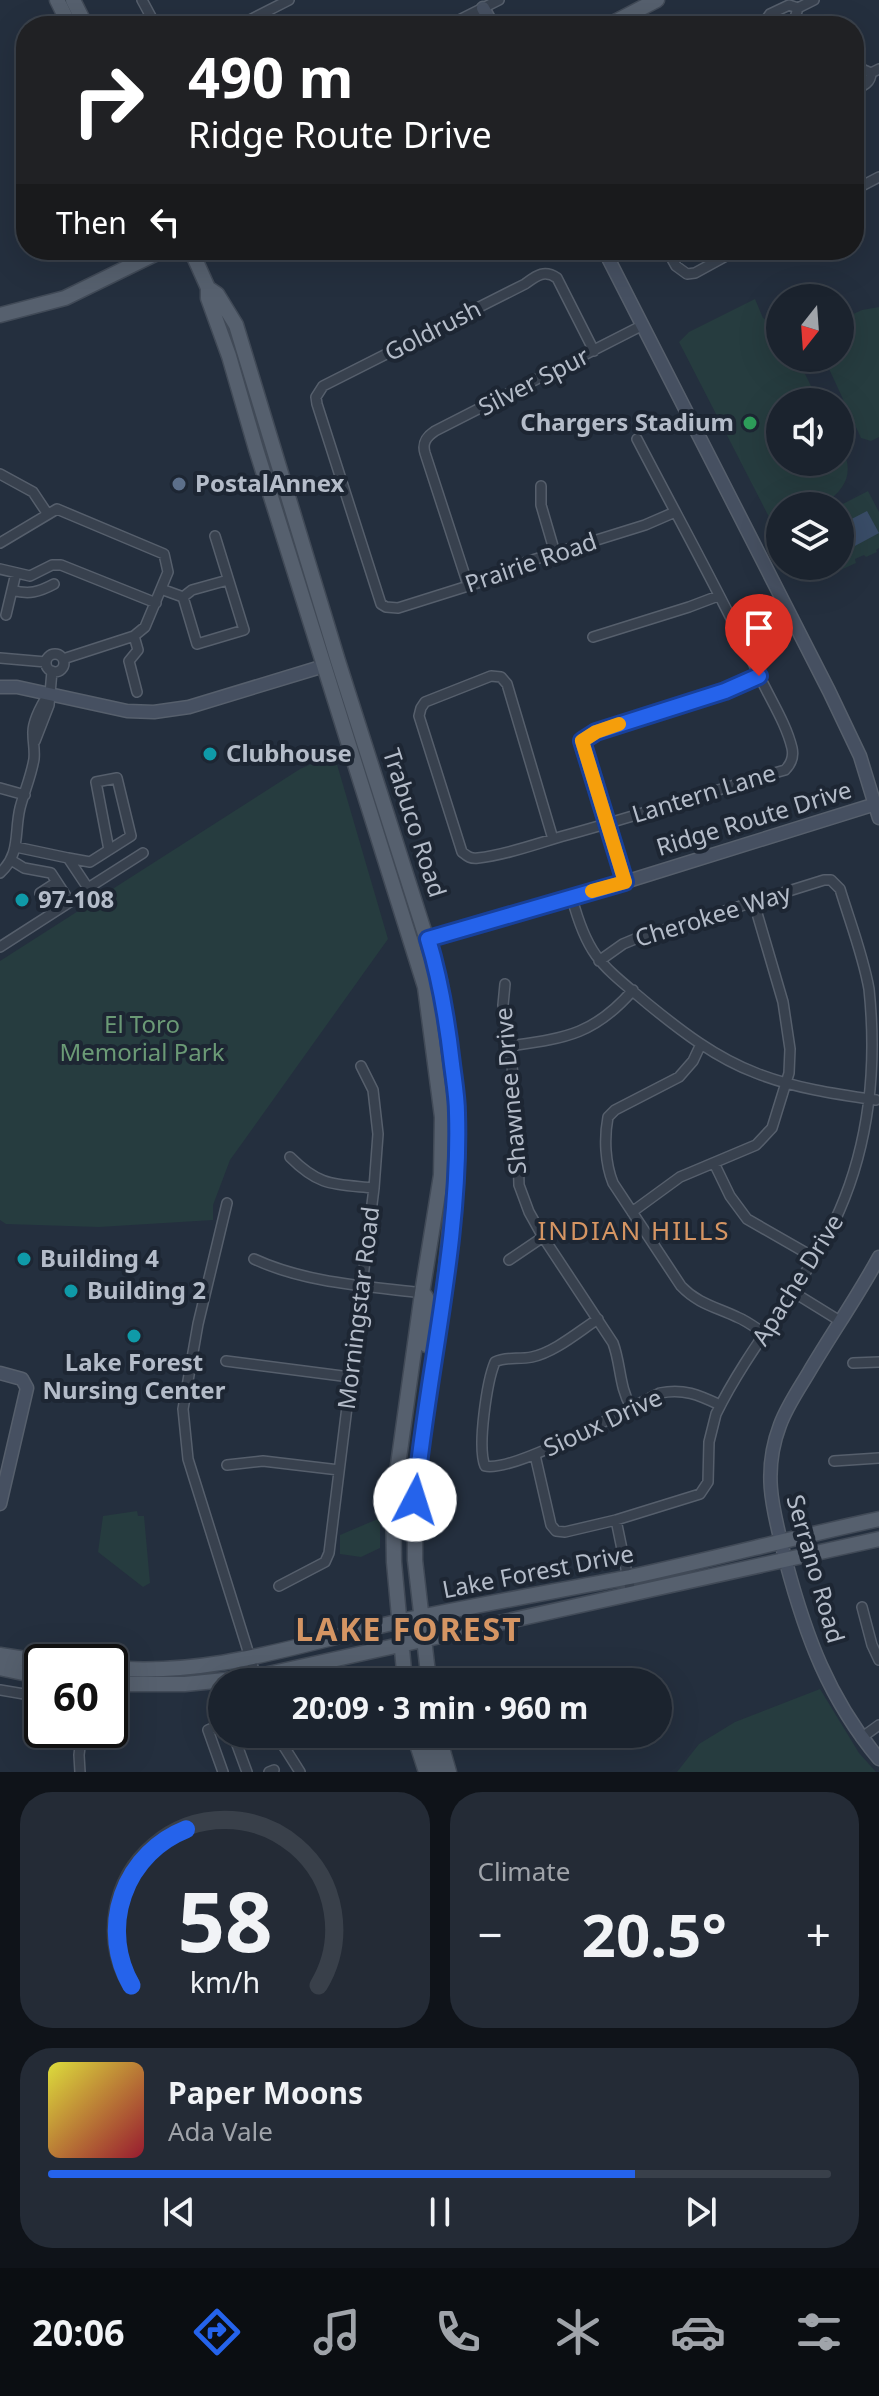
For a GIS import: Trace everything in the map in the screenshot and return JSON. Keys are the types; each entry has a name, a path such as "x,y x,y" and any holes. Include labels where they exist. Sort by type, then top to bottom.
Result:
{"main road":[{"path":"626,16 657,0"},
{"path":"0,315 65,298 143,260"},
{"name":"Trabuco Road","path":"195,260 208,288 208,298 226,346 425,987 442,1117 441,1175 393,1501 394,1562 404,1668"},
{"name":"Trabuco Road","path":"208,288 217,294 236,325 440,981 457,1111 454,1195 415,1500 415,1560 427,1668"},
{"path":"256,449 267,453 285,513 295,520"},
{"path":"324,616 322,625 327,659 324,666 335,679 350,720 359,725"},
{"path":"365,798 376,809 387,841 398,848"},
{"path":"422,1293 429,1299 431,1307 425,1353 432,1366"},
{"name":"Lake Forest Drive","path":"128,1669 193,1668 250,1659 401,1621 628,1577 879,1519"},
{"name":"Lake Forest Drive","path":"308,1668 879,1539"},
{"path":"0,1655 24,1659"},
{"path":"0,1668 24,1673"},
{"name":"Lake Forest Drive","path":"128,1684 208,1683"},
{"path":"418,1748 426,1772"},
{"path":"426,1748 439,1772"},
{"path":"442,1748 449,1772"}],"street":[{"path":"258,16 289,0"},
{"path":"467,16 499,0"},
{"path":"769,16 789,5 798,8 814,0"},
{"path":"483,8 487,16"},
{"path":"796,16 798,8"},
{"path":"611,260 860,756 879,818"},
{"path":"673,260 685,274 695,273 719,260"},
{"name":"Goldrush","path":"386,607 378,598 317,404 316,397 323,386 525,284 540,273 557,278 594,351"},
{"name":"Silver Spur","path":"468,585 425,453 425,440 435,431 643,325"},
{"path":"625,882 582,741 596,732 725,691 759,676 637,439"},
{"path":"0,474 33,492 47,513"},
{"path":"541,486 541,505 555,553"},
{"path":"0,543 47,513 61,509 164,554 168,572 145,627 134,636 63,659 55,654 48,657 49,693 20,808 16,847 11,860 0,873"},
{"name":"Prairie Road","path":"386,607 398,608 503,575 526,562 645,525 675,512"},
{"path":"183,597 197,644 244,630 215,536"},
{"path":"0,569 30,576 52,565 61,565 156,603"},
{"path":"6,615 16,573"},
{"path":"183,597 192,590 228,580"},
{"path":"12,590 40,592 54,584"},
{"path":"161,589 183,597"},
{"path":"593,637 718,596"},
{"path":"743,641 792,617"},
{"path":"134,636 138,650 129,661 137,692"},
{"path":"0,658 61,669 63,659"},
{"path":"0,687 49,693 127,711 154,712 189,707 324,666"},
{"name":"Lantern Lane","path":"553,839 507,684 501,677 491,676 425,702 419,716 462,852 468,857 477,858 553,839 606,824 785,770 791,764 792,749 759,676"},
{"path":"16,847 90,862 109,850 131,836 117,778 96,782 109,850"},
{"path":"0,788 25,795"},
{"name":"Ridge Route Drive","path":"412,944 877,804"},
{"path":"68,858 88,888 143,853"},
{"path":"0,947 70,902 51,873 24,868 11,860"},
{"name":"Cherokee Way","path":"599,961 635,939 831,880"},
{"name":"Apache Drive","path":"616,1520 700,1494 705,1489 710,1433 720,1405 815,1258 851,1187 876,1100 876,1054 869,991 840,889 831,880"},
{"path":"40,893 57,882"},
{"path":"572,898 584,938 599,961 701,1044 755,1073 786,1083 876,1100"},
{"path":"632,1212 680,1177 745,1151 764,1138 772,1128 790,1058 787,1022 754,903"},
{"name":"Shawnee Drive","path":"505,984 503,1005 517,1116 519,1185 543,1237 617,1353 622,1391 631,1407"},
{"path":"510,1046 582,1032 603,1020 633,990"},
{"path":"701,1044 693,1061 679,1077 615,1110 608,1117 609,1173 688,1294 701,1303 736,1316 765,1334"},
{"name":"Morningstar Road","path":"279,1586 325,1562 329,1553 378,1134 373,1090 361,1066"},
{"path":"290,1157 322,1182 374,1188"},
{"path":"714,1163 730,1196 747,1219 815,1258"},
{"path":"227,1203 198,1324 183,1409 188,1459 253,1668"},
{"path":"509,1260 543,1237"},
{"name":"Serrano Road","path":"879,1257 788,1409 775,1443 769,1476 780,1541 805,1631 835,1695 861,1738 879,1759"},
{"path":"254,1259 303,1277 422,1293"},
{"path":"793,1292 840,1321"},
{"name":"Sioux Drive","path":"598,1319 544,1354 495,1362 485,1409 482,1446 485,1466 500,1467 535,1455 660,1393 692,1393 720,1405"},
{"path":"226,1361 350,1377"},
{"path":"853,1363 879,1362"},
{"path":"0,1373 25,1381 26,1396 0,1504"},
{"path":"535,1455 551,1525 556,1531 565,1532 616,1520 631,1593"},
{"path":"834,1461 879,1458"},
{"path":"227,1465 263,1461 339,1470"},
{"path":"862,1607 879,1660"},
{"path":"0,1690 24,1694"},
{"path":"861,1738 879,1725"},
{"path":"80,1748 80,1772"},
{"path":"214,1748 223,1772"},
{"path":"238,1748 247,1772"},
{"path":"285,1748 300,1772"}],"green space":[{"name":"Chargers Stadium","path":"755,299 766,320 766,372 804,372 812,388 766,388 766,476 847,476 837,492 766,492 766,511 679,342 689,332"},
{"path":"879,307 879,437 871,441 861,438 854,423 854,388 838,388 830,372 854,372 854,314"},
{"path":"868,491 879,512 879,548 877,552 855,559 854,564 854,498"},
{"name":"El Toro Memorial Park","path":"334,754 388,939 230,1160 213,1205 213,1220 99,1227 6,1224 0,1220 0,961 300,769"},
{"path":"137,1511 138,1516 144,1516 150,1583 143,1587 98,1552 103,1516"},
{"path":"380,1518 380,1548 361,1557 340,1554 340,1535"},
{"path":"820,1689 859,1753 876,1772 677,1772 699,1744 735,1722"}],"water":[{"path":"867,511 879,533 854,546 854,518"}],"slow traffic":[{"path":"592,891 625,882 582,741 619,724"}],"place":[{"name":"Chargers Stadium","path":"750,423"},
{"name":"PostalAnnex","path":"179,484"},
{"name":"Clubhouse","path":"210,754"},
{"name":"97-108","path":"22,900"},
{"name":"Building 4","path":"24,1259"},
{"name":"Building 2","path":"71,1291"},
{"name":"Lake Forest Nursing Center","path":"134,1336"}],"district":[{"name":"INDIAN HILLS","path":"634,1231"},
{"name":"LAKE FOREST","path":"409,1630"}],"route":[{"path":"415,1500 443,1296 456,1169 457,1111 447,1025 440,981 428,939 625,882 582,741 596,732 691,703 759,676"}]}
